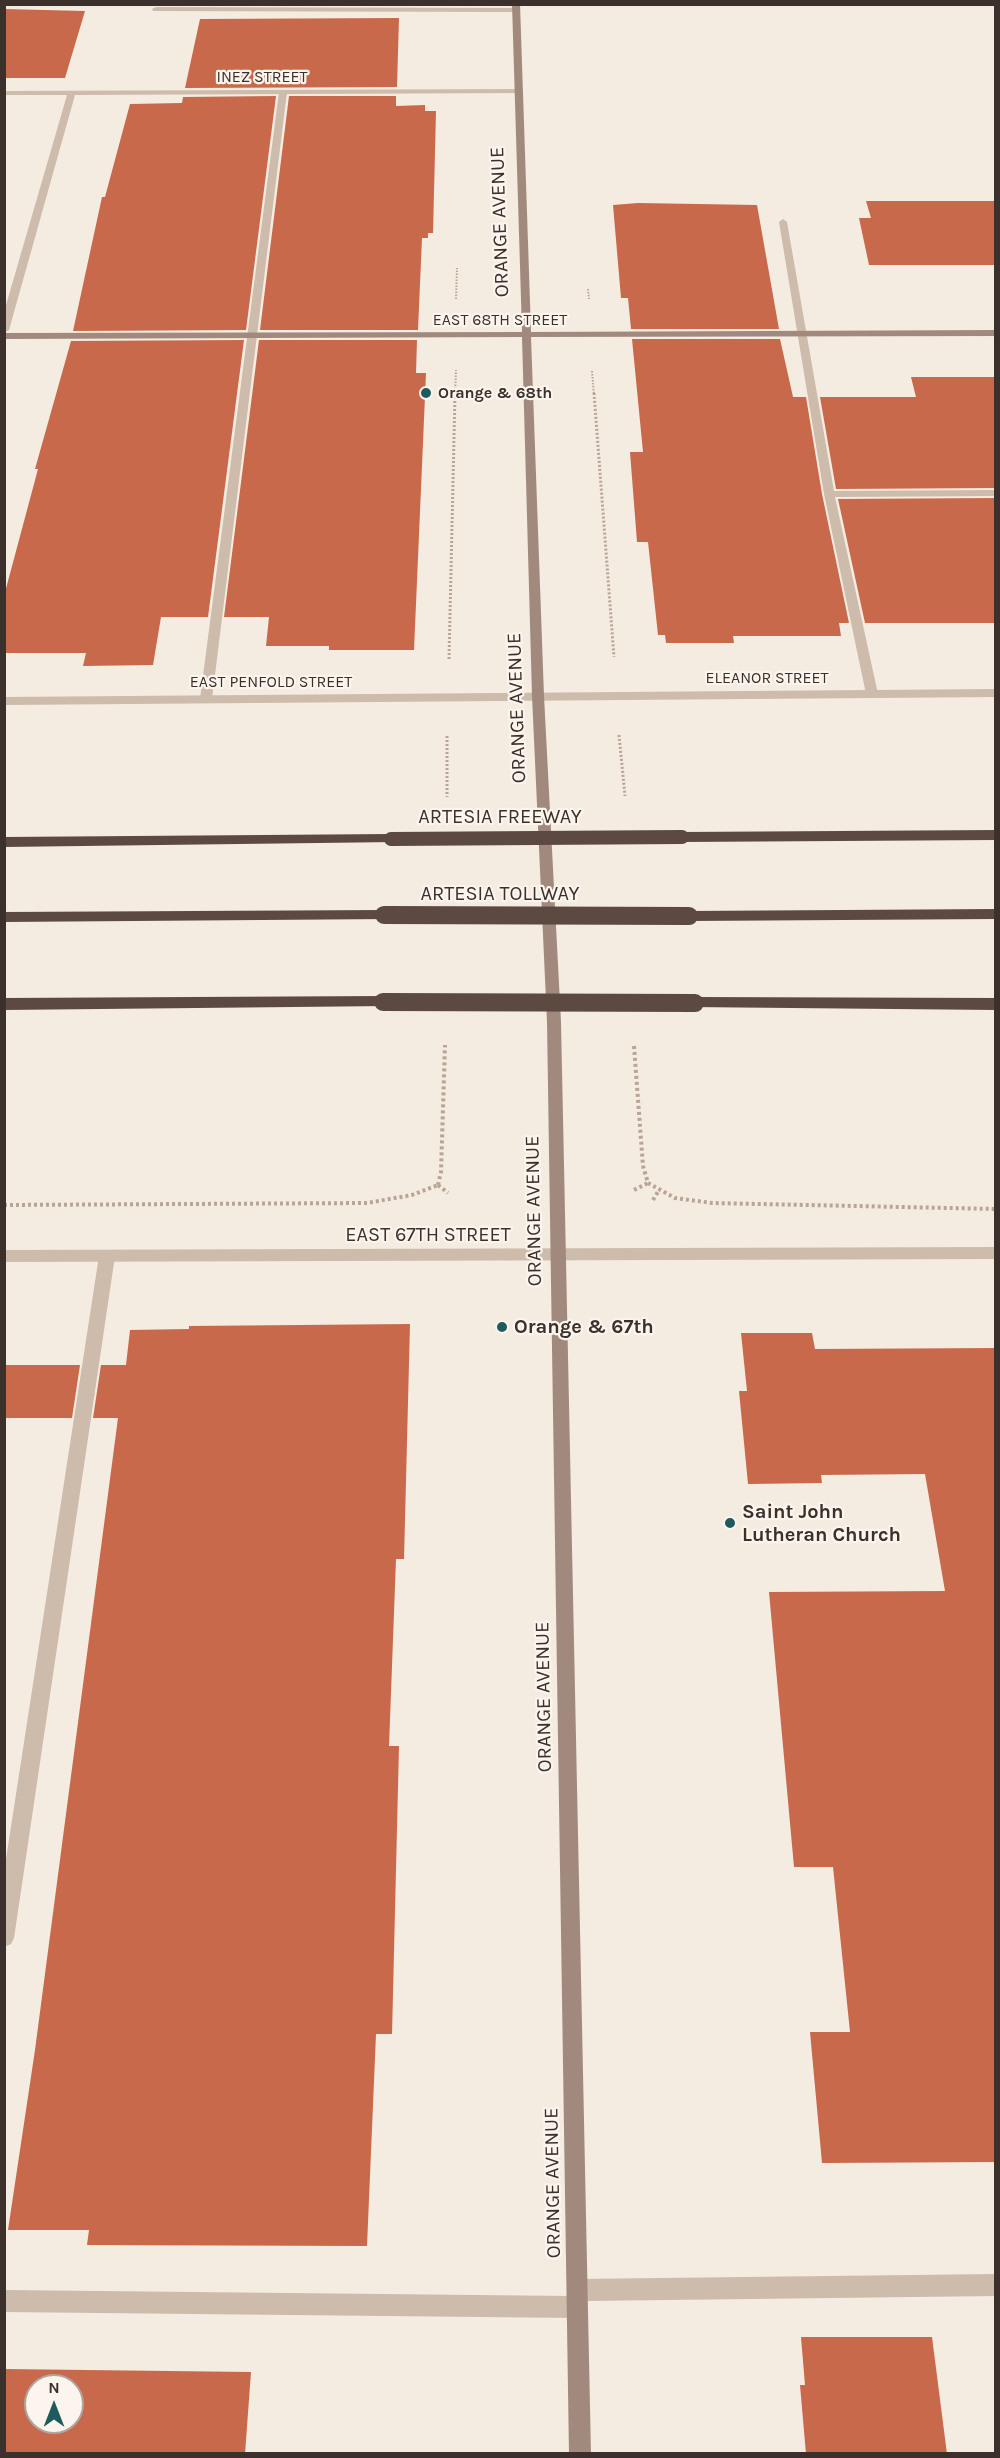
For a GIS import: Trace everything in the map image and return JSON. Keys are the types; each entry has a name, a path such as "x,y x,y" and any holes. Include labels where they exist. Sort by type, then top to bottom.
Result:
{"highway":[{"name":"ARTESIA FREEWAY","path":"4,842 996,836"},
{"name":"ARTESIA TOLLWAY","path":"4,917 996,914"},
{"path":"4,1004 383,1002 996,1004"}],"street":[{"path":"156,9 517,7"},
{"name":"ORANGE AVENUE","path":"517,7 538,696 554,1022 580,2454"},
{"name":"INEZ STREET","path":"4,93 519,91"},
{"path":"206,699 254,335 283,92"},
{"path":"4,330 72,93"},
{"path":"783,222 829,494 872,694"},
{"name":"EAST 68TH STREET","path":"4,336 996,333"},
{"path":"829,494 996,493"},
{"name":"ELEANOR STREET","path":"538,696 996,693"},
{"name":"EAST PENFOLD STREET","path":"4,701 538,696"},
{"name":"EAST 67TH STREET","path":"4,1256 996,1253"},
{"path":"4,1938 107,1256"},
{"path":"4,2301 578,2299 996,2285"}],"path":[{"path":"456,302 458,268"},
{"path":"445,665 450,657 456,370 454,364"},
{"path":"592,368 614,658 618,661"},
{"path":"634,1190 648,1183"},
{"path":"4,1205 367,1203 411,1195 438,1185 448,1193"},
{"path":"653,1200 659,1190"}],"building":[{"path":"4,9 85,11 65,78 4,78"},
{"path":"399,18 397,87 185,88 200,19"},
{"path":"276,96 246,330 73,331 102,197 105,197 130,104 182,103 183,97"},
{"path":"289,96 396,96 396,106 425,105 425,111 436,111 433,233 428,233 428,238 422,238 418,330 260,330"},
{"path":"866,201 996,201 996,265 869,265 859,218 871,218"},
{"path":"638,203 757,205 779,329 631,329 628,298 621,298 613,205"},
{"path":"632,339 780,339 793,397 806,397 822,494 849,623 839,623 841,636 733,636 734,643 666,643 665,635 658,635 648,542 637,542 630,452 643,452"},
{"path":"244,340 208,617 161,617 153,665 83,666 86,653 4,653 4,596 38,469 35,469 71,341"},
{"path":"259,340 417,340 416,373 426,373 414,650 329,650 329,646 266,646 269,617 224,617"},
{"path":"911,377 996,377 996,488 836,489 820,397 916,397"},
{"path":"996,498 996,623 865,623 838,499"},
{"path":"410,1324 404,1559 396,1559 389,1746 399,1746 392,2034 376,2034 367,2246 87,2245 89,2230 8,2230 35,2050 118,1418 93,1418 101,1365 126,1365 130,1330 189,1329 189,1326"},
{"path":"741,1333 812,1333 815,1349 996,1348 996,2162 822,2163 810,2032 850,2032 833,1867 794,1867 769,1592 945,1591 925,1474 821,1475 822,1483 748,1484 739,1391 747,1391"},
{"path":"4,1365 80,1365 72,1418 4,1418"},
{"path":"801,2337 932,2337 947,2454 806,2454 800,2385 805,2385"},
{"path":"4,2369 251,2372 245,2454 4,2454"}],"place":[{"name":"Orange & 68th","path":"426,393"},
{"name":"Orange & 67th","path":"502,1327"},
{"name":"Saint John Lutheran Church","path":"730,1523"}]}
